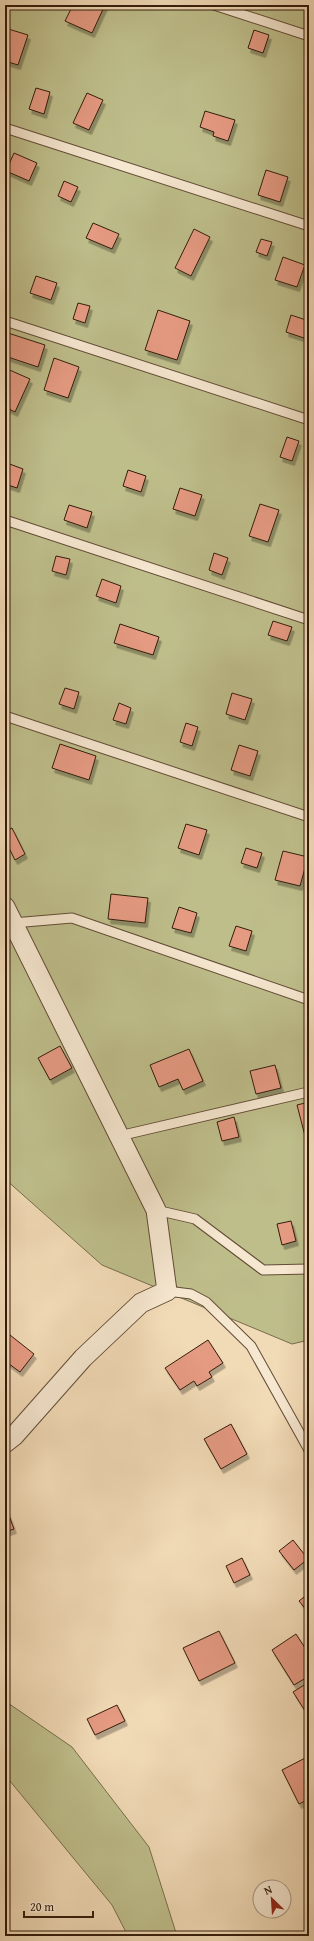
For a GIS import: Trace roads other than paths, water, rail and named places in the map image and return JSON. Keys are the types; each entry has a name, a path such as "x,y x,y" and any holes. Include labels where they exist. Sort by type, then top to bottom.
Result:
{"street":[{"path":"5,1443 14,1436 83,1358 141,1303 167,1291 156,1210 9,915"}],"lane":[{"path":"214,5 309,36"},
{"path":"5,128 309,226"},
{"path":"5,321 309,420"},
{"path":"5,520 309,620"},
{"path":"5,716 309,817"},
{"path":"9,915 72,918 309,1000"},
{"path":"119,1136 304,1094"},
{"path":"156,1210 195,1219 263,1270 309,1269"},
{"path":"167,1291 191,1294 206,1302 251,1346 309,1450"}]}
